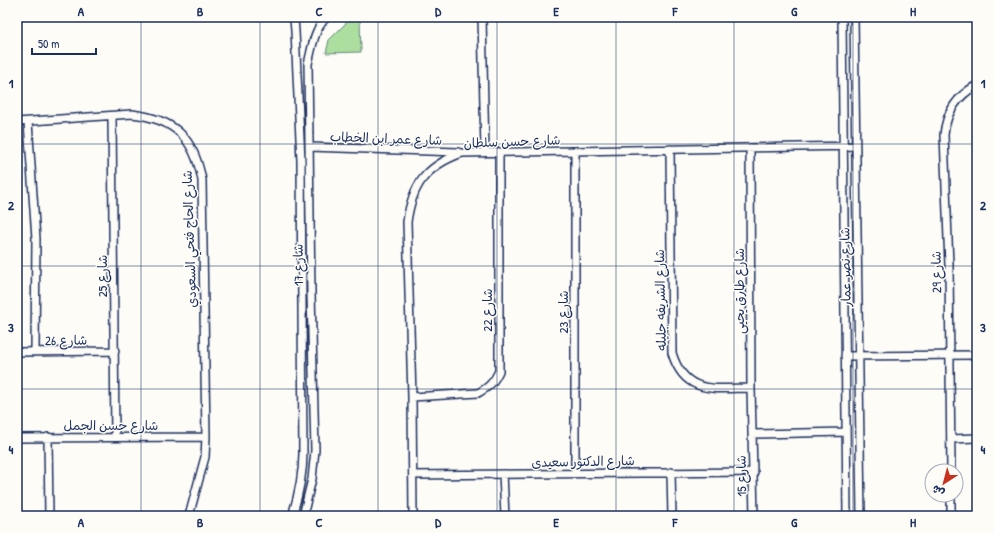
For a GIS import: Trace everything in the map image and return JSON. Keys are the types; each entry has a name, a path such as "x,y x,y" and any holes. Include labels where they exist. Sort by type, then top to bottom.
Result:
{"street":[{"name":"شارع 17","path":"292,17 294,19 295,31 301,161 303,453 303,474 292,516"},
{"path":"295,31 300,17"},
{"path":"482,17 485,152"},
{"name":"شارع نصر عمار","path":"842,17 847,516"},
{"name":"شارع نصر عمار","path":"854,17 861,516"},
{"name":"شارع 17","path":"303,516 312,479 315,450 311,300 308,64 315,34 323,18"},
{"name":"شارع 29","path":"951,463 945,130 948,116 953,106 969,89 977,85"},
{"name":"شارع الحاج فتحي السعودي","path":"17,122 132,114 149,116 166,123 180,133 191,147 199,163 202,180 206,437 205,457 190,516"},
{"name":"شارع 25","path":"112,116 115,437"},
{"path":"28,122 36,239 35,352"},
{"name":"شارع حسن سلطان","path":"413,516 412,397 407,222 409,206 414,192 423,178 434,167 447,158 462,153 855,146"},
{"name":"شارع عمر ابن الخطاب","path":"309,147 462,153"},
{"name":"شارع طارق يحيى","path":"750,148 752,434"},
{"name":"شارع الشريفه جليله","path":"670,149 672,353 676,366 684,377 695,384 708,388 752,388"},
{"name":"شارع 23","path":"575,151 575,473"},
{"name":"شارع 22","path":"412,397 478,393 488,388 495,380 499,371 499,152"},
{"name":"شارع 26","path":"17,352 115,351"},
{"path":"845,356 977,354"},
{"path":"752,434 845,432"},
{"name":"شارع 15","path":"752,434 754,516"},
{"path":"48,437 49,516"},
{"name":"شارع حسن الجمل","path":"17,438 206,437"},
{"path":"951,439 977,438"},
{"path":"671,472 672,516"},
{"name":"شارع الدكتور سعيدى","path":"413,475 754,472"},
{"path":"503,474 505,516"},
{"path":"951,503 951,516"}],"green space":[{"path":"360,19 361,52 326,53 329,40 347,22"}]}
